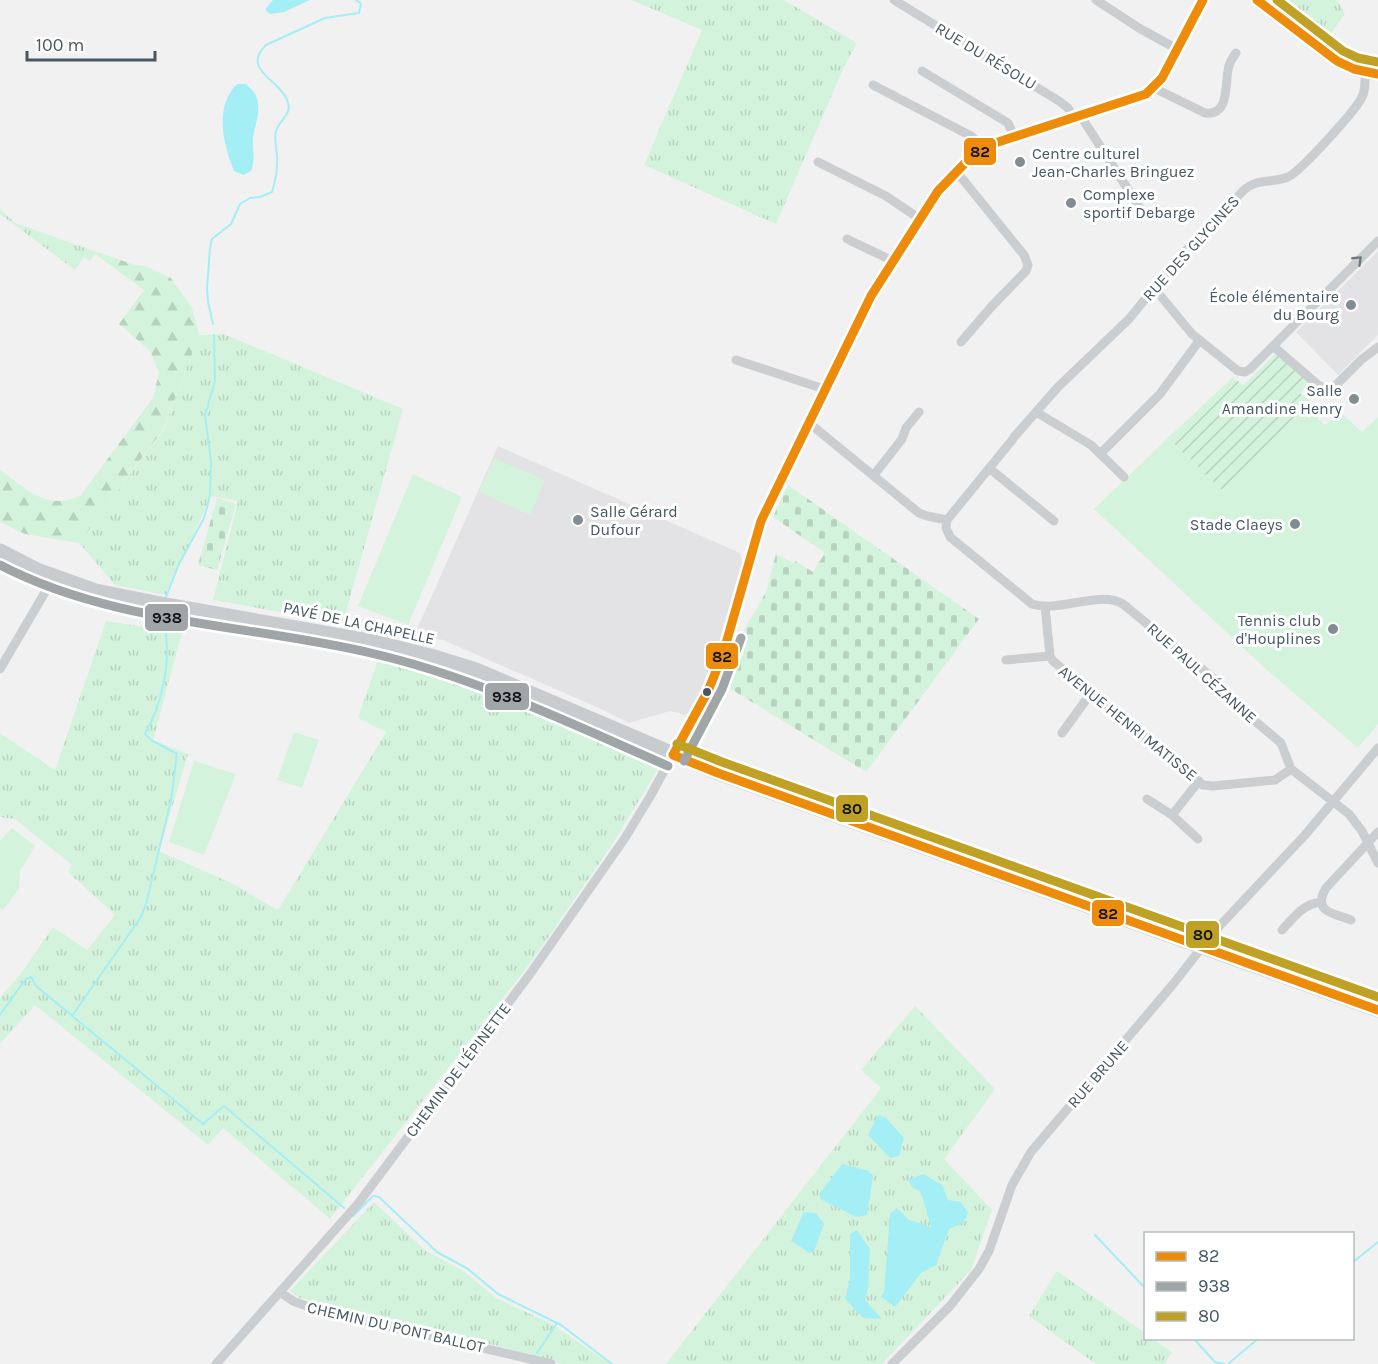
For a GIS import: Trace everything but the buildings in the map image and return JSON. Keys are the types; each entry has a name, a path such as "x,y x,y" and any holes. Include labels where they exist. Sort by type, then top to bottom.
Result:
{"main road":[{"path":"1257,0 1333,58 1350,68 1371,73"},
{"name":"PAVÉ DE LA CHAPELLE","path":"0,551 54,577 112,594 375,642 434,657 516,686 673,755 739,781 1378,1010"}],"street":[{"name":"RUE DU RÉSOLU","path":"894,0 1068,108 1076,116 1140,208"},
{"path":"1096,0 1177,50"},
{"path":"1203,0 1162,78 1154,87 1205,113 1212,114 1219,109 1225,98 1228,67 1236,53"},
{"path":"922,71 1008,123 1014,136"},
{"name":"RUE DES GLYCINES","path":"947,520 1036,412 1063,382 1129,319 1176,261 1247,186 1260,181 1288,177 1304,166 1361,99 1371,73"},
{"path":"873,86 971,136 985,148"},
{"name":"CHEMIN DE L'ÉPINETTE","path":"216,1364 353,1210 530,974 611,860 642,811 717,670 730,634 758,528 824,389 867,303 938,191 956,171 985,148 1014,136 1135,99 1154,87"},
{"path":"818,162 886,196 920,219"},
{"path":"956,171 1028,262 1026,271 961,342"},
{"path":"847,239 893,261"},
{"path":"1154,288 1199,341 1242,372 1250,369 1378,241"},
{"path":"1100,454 1160,394 1199,341"},
{"path":"1273,346 1318,385 1329,390 1378,347"},
{"path":"736,360 824,389"},
{"path":"873,475 902,440 906,428 919,412"},
{"path":"1036,412 1086,441 1124,477"},
{"path":"809,423 919,513 947,520 946,528 950,537 1029,602 1045,606"},
{"path":"989,468 1054,521"},
{"path":"0,669 54,577"},
{"name":"RUE PAUL CÉZANNE","path":"1045,606 1110,600 1123,604 1213,678 1223,694 1279,740 1286,751 1291,769"},
{"name":"AVENUE HENRI MATISSE","path":"1045,606 1050,656 1056,664 1203,785 1271,781 1278,779 1291,769"},
{"path":"1006,660 1050,656"},
{"path":"1062,733 1091,693"},
{"name":"RUE BRUNE","path":"892,1364 950,1306 979,1269 989,1251 1012,1185 1031,1152 1174,983 1223,921 1300,840 1378,748"},
{"path":"1291,769 1353,818 1369,842 1378,863"},
{"path":"1172,815 1199,781"},
{"path":"1147,798 1172,815 1198,839"},
{"path":"1351,920 1324,910 1321,902 1326,888 1378,832"},
{"path":"1282,930 1303,907 1321,902"},
{"name":"CHEMIN DU PONT BALLOT","path":"280,1292 293,1301 315,1309 551,1364"}],"shaded area":[{"name":"École élémentaire du Bourg","path":"1378,251 1378,335 1338,375 1296,332"},
{"path":"498,446 740,553 743,564 722,647 702,694 686,715 670,711 629,723 443,640 415,634"}],"green space":[{"path":"631,0 784,0 857,43 844,67 776,224 644,165 702,30"},
{"path":"1279,0 1337,0 1345,14 1324,43"},
{"path":"0,209 15,223 97,252 90,261 84,257 75,270 0,214"},
{"path":"97,252 135,265 145,266 171,278 192,308 199,335 164,428 79,543 25,534 0,522 0,470 37,496 57,501 80,496 153,398 159,373 150,351 119,324 144,290 95,254"},
{"path":"224,334 403,409 343,623 213,600 238,501 211,496 166,595 115,585 79,543 164,429 199,335"},
{"path":"1276,353 1310,382 1300,393 1311,402 1223,491 1168,438 1233,377 1243,385"},
{"path":"1311,402 1319,411 1315,415 1325,425 1340,412 1362,432 1378,417 1378,724 1358,748 1266,669 1094,509 1168,438 1223,491"},
{"path":"494,458 545,480 530,515 479,492"},
{"path":"413,474 462,497 408,625 358,606"},
{"path":"788,485 979,619 866,772 721,683 737,642 766,592 776,554 794,563 795,561 813,572 825,553 773,517"},
{"path":"217,498 236,504 217,570 198,565"},
{"path":"106,621 182,633 153,740 188,754 159,851 231,883 278,910 386,732 358,718 379,657 437,669 505,695 661,764 613,843 532,961 330,1219 223,1128 208,1145 35,1005 0,1044 0,998 22,972 53,927 87,950 115,915 68,872 72,865 15,819 0,817 0,733 55,770"},
{"path":"294,732 319,740 302,788 277,780"},
{"path":"194,761 236,774 204,855 169,842"},
{"path":"12,828 35,846 20,871 19,889 3,910 0,908 0,841"},
{"path":"915,1006 995,1089 944,1159 992,1210 971,1270 882,1364 666,1364 881,1088 861,1070"},
{"path":"374,1202 426,1251 462,1270 496,1298 552,1324 610,1364 562,1364 442,1331 300,1298 290,1291"},
{"path":"1057,1271 1144,1332 1144,1340 1154,1340 1172,1352 1165,1364 1096,1364 1029,1316"}],"water":[{"path":"273,0 310,0 284,12 270,14 266,8"},
{"path":"237,84 246,84 253,91 258,104 253,137 254,158 251,171 243,175 234,171 224,138 223,126 225,104"},
{"path":"878,1115 886,1118 904,1138 899,1156 890,1158 868,1135"},
{"path":"842,1164 869,1171 873,1177 867,1215 856,1217 820,1199 821,1192"},
{"path":"923,1174 942,1185 948,1200 961,1202 968,1213 963,1223 949,1229 936,1265 921,1273 895,1307 881,1297 884,1292 890,1214 897,1208 909,1220 931,1227 921,1192 912,1187 908,1180"},
{"path":"804,1212 816,1213 824,1224 814,1251 810,1253 791,1241"},
{"path":"857,1230 870,1249 868,1288 865,1300 882,1319 863,1318 845,1299 850,1279 850,1234"}],"waterway":[{"path":"213,324 207,289 212,239 231,224 240,204 250,198 272,192 277,164 275,134 289,107 284,95 260,68 259,54 266,45 325,18 359,13 361,4 356,0"},
{"path":"166,597 179,564 204,518 210,496 211,462 205,415 215,381 214,335"},
{"path":"72,1016 141,917 171,800 177,754 151,740 145,734 160,699 167,660 163,612"},
{"path":"0,1015 25,980 31,977 36,986 203,1124 224,1106 344,1208"},
{"path":"353,1216 373,1196 379,1197 437,1252 468,1269 498,1294 561,1325 612,1364"},
{"path":"1095,1235 1144,1287"},
{"path":"1354,1261 1378,1242"},
{"path":"537,1353 557,1323"},
{"path":"1195,1340 1215,1362 1224,1364"},
{"path":"1228,1364 1257,1340"}],"transit line":[{"name":"82","path":"1203,0 1162,78 1146,94 989,145 969,159 938,191 871,296 761,521 723,654 708,691 673,755 1378,1010"},
{"name":"82","path":"1257,0 1337,61 1354,69 1378,74"},
{"name":"80","path":"1277,0 1343,51 1358,58 1378,62"},
{"name":"938","path":"0,565 44,585 136,612 328,644 413,664 524,703 668,766"},
{"name":"938","path":"684,761 722,689 741,638"},
{"name":"80","path":"677,744 1378,997"}],"place":[{"name":"Centre culturel Jean-Charles Bringuez","path":"1020,162"},
{"name":"Complexe sportif Debarge","path":"1071,203"},
{"name":"École élémentaire du Bourg","path":"1351,305"},
{"name":"Salle Amandine Henry","path":"1354,399"},
{"name":"Salle Gérard Dufour","path":"578,520"},
{"name":"Stade Claeys","path":"1295,524"},
{"name":"Tennis club d'Houplines","path":"1333,629"}]}
